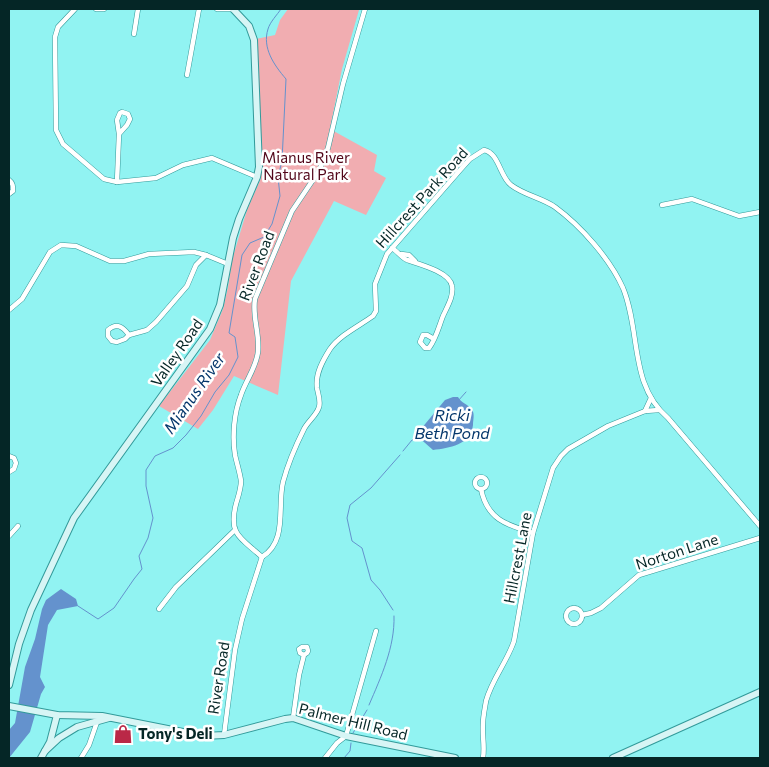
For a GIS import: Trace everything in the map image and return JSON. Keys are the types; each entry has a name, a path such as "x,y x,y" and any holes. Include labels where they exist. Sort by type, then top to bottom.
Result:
{"street":[{"path":"75,9 58,28 56,37 56,130 63,144 104,178 117,182 156,178 184,164 212,158 257,177"},
{"path":"96,9 104,9"},
{"path":"134,34 138,9"},
{"path":"187,75 199,9"},
{"path":"217,9 232,9"},
{"name":"Valley Road","path":"9,685 11,669 34,602 74,518 104,478 137,428 203,341 216,317 239,219 257,177 259,167 254,40 249,26 232,9"},
{"name":"River Road","path":"235,530 234,515 241,481 234,446 235,420 240,395 256,362 258,351 253,310 255,299 292,211 319,171 328,148 343,84 365,9"},
{"path":"117,182 119,134"},
{"name":"Hillcrest Park Road","path":"262,557 269,553 278,534 281,523 283,484 286,474 305,427 319,409 320,401 316,383 320,368 335,343 376,311 375,284 382,262 392,248 470,159 481,151 489,152 509,184 554,206 582,231 609,264 623,288 633,318 641,375 651,398 659,410 726,484 760,526"},
{"path":"9,180 13,184 13,191 9,194"},
{"path":"662,205 692,199 739,216 760,212"},
{"path":"9,310 22,299 50,252 61,245 76,246 110,261 124,261 149,254 194,252 228,264"},
{"path":"392,248 406,259 444,275 452,284 452,294 434,339"},
{"path":"129,335 124,328 119,326 113,326 108,330 108,336 112,341 117,342 129,335 147,330 186,286 196,265 206,255"},
{"path":"645,411 651,398"},
{"name":"Hillcrest Lane","path":"483,758 485,745 483,723 490,688 511,651 514,641 533,533 552,468 568,450 608,426 645,411 659,410"},
{"path":"9,456 14,458 16,464 14,469 9,472"},
{"path":"481,489 488,509 500,521 533,533"},
{"path":"9,536 18,526"},
{"path":"158,608 176,587 235,530 241,539 262,557"},
{"name":"Norton Lane","path":"582,615 601,608 639,575 760,538"},
{"name":"River Road","path":"224,735 235,650 242,619 262,557"},
{"path":"325,758 337,743 346,736 376,631"},
{"path":"293,718 304,655"},
{"path":"612,758 760,692"},
{"name":"Palmer Hill Road","path":"11,707 57,714 91,715 193,734 224,735 293,718 346,736 455,758"},
{"path":"41,758 50,742 57,714"},
{"path":"45,751 77,727 110,718"},
{"path":"81,758 89,745 98,722"}],"green space":[{"name":"Mianus River Natural Park","path":"288,9 359,10 342,69 330,129 377,155 374,171 386,178 366,215 334,201 291,281 278,395 234,376 213,410 198,429 159,406 210,340 223,309 232,260 247,210 261,178 262,153 256,39 275,35 280,20"}],"water":[{"name":"Ricki Beth Pond","path":"458,397 473,412 471,432 464,441 458,444 433,450 416,435 445,400"},
{"path":"61,589 76,599 78,606 57,610 48,625 40,677 45,687 41,694 30,732 9,758 9,730 15,723 25,667 35,639 42,609 46,600"}],"waterway":[{"name":"Mianus River","path":"78,606 98,619 114,608 142,569 139,556 148,538 153,518 146,486 146,470 155,456 173,448 186,435 229,375 238,357 235,337 229,333 242,255 250,243 264,237 272,224 280,196 278,177 282,161 286,79 270,56 267,36 270,24 281,9"},
{"path":"458,401 466,392"},
{"path":"403,451 412,440 418,437"},
{"path":"393,610 371,580 362,548 352,541 347,518 350,505 371,488 400,455"},
{"path":"369,705 390,650 394,616"},
{"path":"353,733 367,710"},
{"path":"344,758 350,751 351,743"}],"place":[{"name":"Tony's Deli","path":"123,734"}]}
